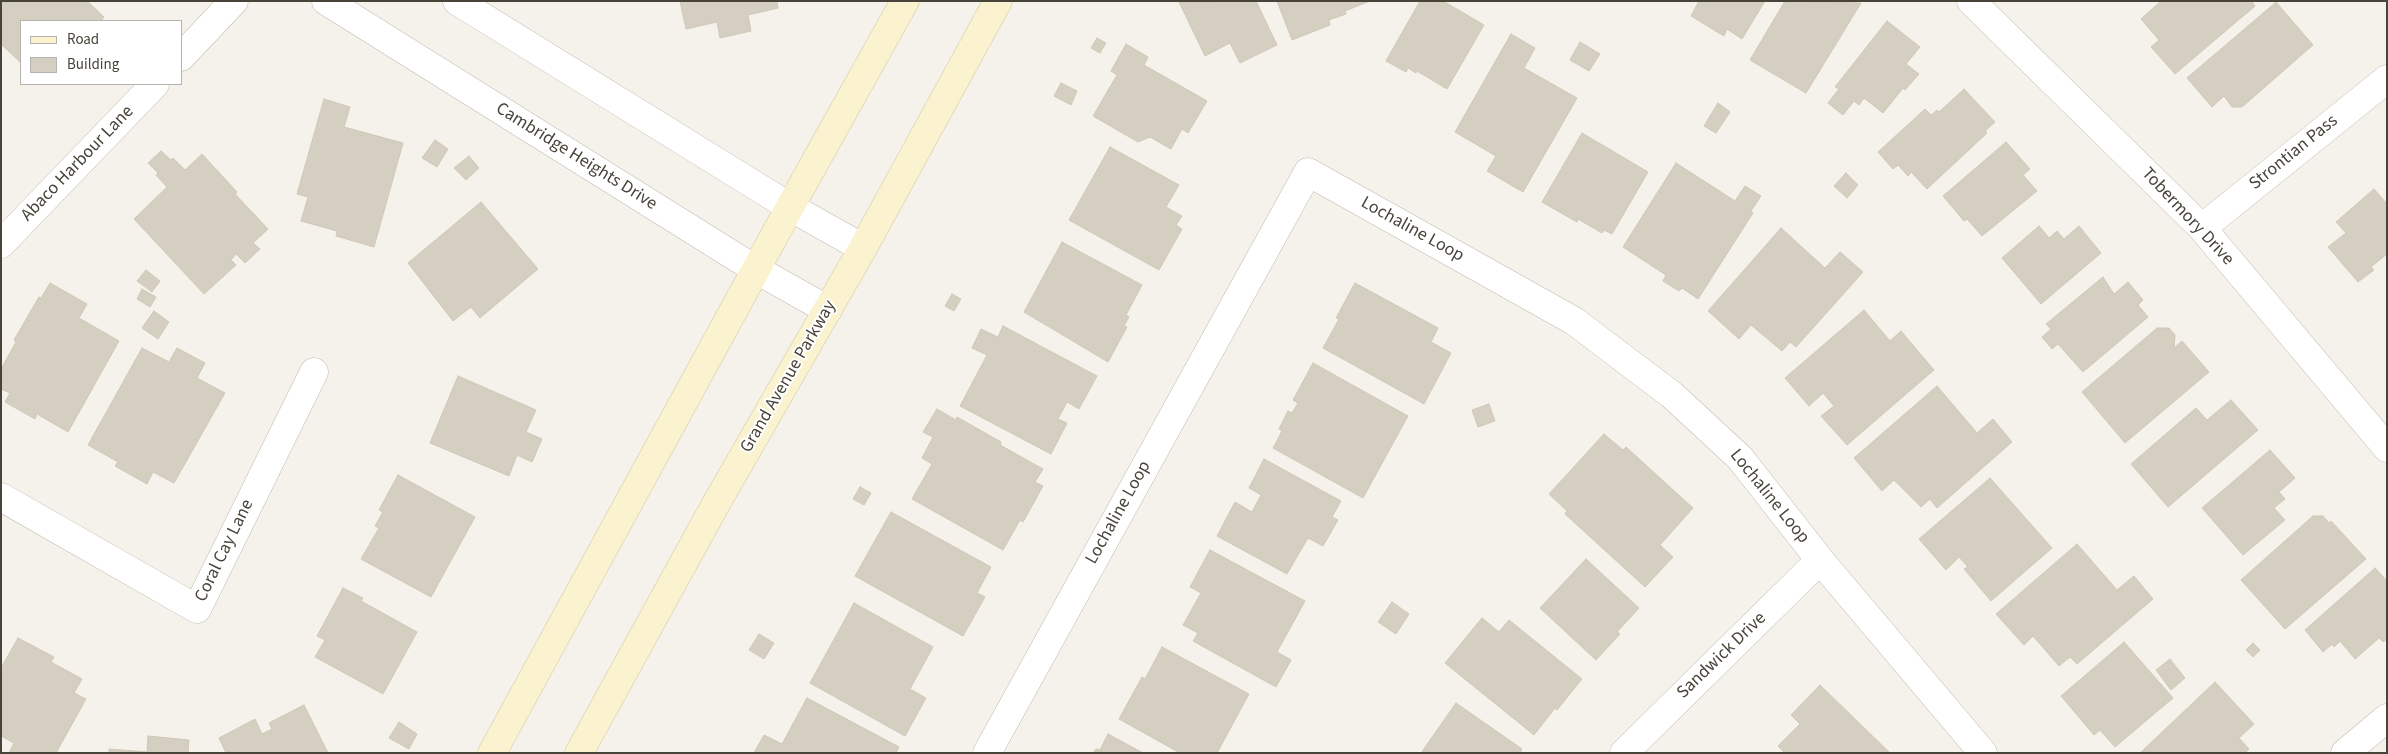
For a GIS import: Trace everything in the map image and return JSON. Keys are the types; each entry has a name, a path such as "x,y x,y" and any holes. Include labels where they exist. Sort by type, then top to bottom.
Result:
{"main road":[{"path":"492,753 790,207 905,1"},
{"name":"Grand Avenue Parkway","path":"579,753 717,502 863,248 998,1"}],"street":[{"path":"182,55 234,1"},
{"name":"Cambridge Heights Drive","path":"326,1 756,269 828,310"},
{"path":"457,1 790,207 863,248"},
{"name":"Tobermory Drive","path":"1971,1 2202,228 2387,448"},
{"name":"Strontian Pass","path":"2202,228 2387,79"},
{"name":"Abaco Harbour Lane","path":"1,244 154,85"},
{"name":"Lochaline Loop","path":"986,753 1308,172 1574,321 1664,390 1740,458 1820,560 1983,753"},
{"name":"Coral Cay Lane","path":"1,497 197,609 314,372"},
{"name":"Sandwick Drive","path":"1624,753 1820,560"},
{"path":"2345,753 2387,718"}],"building":[{"path":"1,1 87,1 104,17 102,20 20,20 20,62 1,44"},
{"path":"680,1 777,1 778,8 748,15 751,31 720,38 717,22 686,29"},
{"path":"1256,1 1277,45 1240,63 1230,43 1205,56 1179,2"},
{"path":"1277,1 1370,1 1345,11 1346,14 1329,20 1330,25 1292,40"},
{"path":"1420,1 1443,1 1484,25 1447,89 1417,71 1416,73 1408,68 1406,72 1386,61"},
{"path":"1699,1 1765,1 1742,39 1727,29 1724,36 1691,16"},
{"path":"1785,1 1861,3 1806,93 1750,60"},
{"path":"2161,1 2251,1 2255,6 2175,74 2151,47 2159,40 2141,19"},
{"path":"2276,2 2313,45 2242,107 2232,107 2224,96 2212,107 2187,78"},
{"path":"1887,21 1920,47 1906,64 1919,74 1905,90 1903,88 1883,113 1864,98 1859,105 1854,101 1843,115 1828,103 1839,89 1835,87"},
{"path":"1511,34 1535,48 1524,68 1577,98 1523,192 1487,171 1496,156 1455,132"},
{"path":"1097,38 1106,43 1100,53 1091,48"},
{"path":"1580,42 1600,54 1589,71 1570,60"},
{"path":"1126,44 1148,57 1144,65 1207,101 1188,133 1182,129 1171,149 1150,137 1138,142 1093,116 1117,75 1111,71"},
{"path":"1061,83 1077,91 1071,105 1054,96"},
{"path":"1964,89 1995,122 1985,131 1987,133 1927,189 1911,172 1908,176 1898,165 1893,169 1878,152 1925,109 1931,115 1937,110 1939,112"},
{"path":"324,99 350,107 344,127 403,143 374,247 336,236 337,231 301,221 308,197 297,194"},
{"path":"1718,103 1730,112 1716,133 1704,126"},
{"path":"1582,133 1648,172 1612,234 1604,230 1602,233 1578,219 1577,222 1542,202"},
{"path":"435,140 448,149 437,167 422,158"},
{"path":"2006,142 2030,169 2023,175 2037,191 1982,236 1967,219 1964,221 1943,196"},
{"path":"1110,147 1179,185 1166,207 1182,216 1176,225 1182,229 1159,270 1069,220"},
{"path":"161,151 171,160 173,158 185,170 202,154 237,192 235,194 268,229 253,243 260,249 245,263 236,254 231,260 236,265 204,294 134,219 167,187 156,175 158,173 148,163"},
{"path":"469,156 479,168 466,180 454,168"},
{"path":"1676,163 1735,201 1745,186 1761,196 1751,211 1753,213 1698,299 1682,288 1679,291 1663,281 1666,275 1623,247"},
{"path":"1846,173 1858,185 1847,198 1834,186"},
{"path":"2374,189 2387,204 2387,254 2371,267 2374,270 2358,282 2328,247 2346,233 2336,222"},
{"path":"481,202 538,269 480,318 471,307 453,321 408,263"},
{"path":"2039,226 2049,238 2057,231 2064,239 2079,226 2101,253 2041,304 2002,258"},
{"path":"1781,228 1825,268 1840,252 1863,272 1796,347 1790,342 1782,351 1751,325 1739,339 1708,311"},
{"path":"1062,242 1142,285 1126,315 1129,317 1124,326 1127,327 1108,362 1024,312"},
{"path":"146,270 160,281 152,292 137,281"},
{"path":"2103,277 2114,294 2128,282 2143,300 2138,305 2148,317 2083,372 2058,344 2052,349 2042,337 2051,329 2046,324"},
{"path":"50,283 87,304 79,318 119,341 68,432 37,414 35,419 5,402 10,393 1,389 1,369 16,342 14,340 39,297 41,298"},
{"path":"1355,283 1438,328 1431,342 1451,353 1424,404 1323,348 1339,319 1336,318"},
{"path":"142,289 156,297 150,307 137,299"},
{"path":"952,294 961,299 954,311 945,306"},
{"path":"1864,310 1890,341 1901,331 1934,370 1847,445 1821,416 1834,406 1823,393 1809,406 1785,378"},
{"path":"154,311 169,322 158,339 142,328"},
{"path":"1003,326 1097,376 1079,409 1067,402 1058,419 1067,423 1051,454 960,406 987,355 972,348 981,329 998,337"},
{"path":"2157,328 2169,328 2175,335 2174,348 2182,341 2209,372 2125,443 2082,392"},
{"path":"142,348 169,362 177,348 205,363 197,378 225,393 174,483 153,472 147,484 115,466 118,462 88,445"},
{"path":"1313,363 1408,416 1363,498 1273,448 1282,431 1279,429 1288,411 1292,413 1298,403 1293,400"},
{"path":"458,376 536,410 526,432 542,439 532,462 517,455 509,476 430,443"},
{"path":"1937,386 1977,433 1993,419 2012,442 1937,508 1930,499 1921,507 1894,480 1882,491 1854,458"},
{"path":"2231,400 2258,430 2168,507 2131,464 2196,408 2207,420"},
{"path":"1489,404 1495,421 1478,427 1472,410"},
{"path":"937,409 956,420 957,417 1001,442 1000,445 1043,469 1035,482 1043,486 1023,522 1020,520 1003,550 912,499 932,464 922,458 933,437 923,432"},
{"path":"1604,434 1623,450 1626,447 1693,508 1660,545 1673,557 1645,587 1565,514 1567,511 1549,494"},
{"path":"2270,450 2295,478 2279,492 2285,499 2274,508 2285,520 2243,555 2202,508"},
{"path":"1264,459 1341,501 1332,517 1338,520 1323,546 1308,538 1287,574 1217,536 1235,502 1252,512 1261,495 1249,488"},
{"path":"398,475 475,517 431,597 361,559 379,528 375,526 383,512 379,510"},
{"path":"1990,478 2052,548 1991,601 1964,569 1968,567 1959,557 1946,570 1919,539"},
{"path":"860,487 871,493 864,505 853,499"},
{"path":"891,512 991,567 977,593 985,597 963,636 855,576"},
{"path":"2313,516 2323,516 2329,523 2331,521 2366,559 2285,629 2241,580"},
{"path":"2077,544 2117,590 2134,576 2153,599 2077,664 2070,657 2059,666 2033,636 2024,645 1996,614"},
{"path":"1210,550 1305,601 1277,652 1291,660 1276,687 1193,641 1198,633 1183,625 1201,593 1190,587"},
{"path":"1586,559 1639,608 1617,632 1620,634 1596,660 1540,608"},
{"path":"2375,568 2387,581 2387,639 2383,642 2379,638 2355,659 2340,641 2334,647 2332,644 2323,652 2305,630"},
{"path":"343,588 363,598 361,601 417,632 383,694 315,657 325,640 317,636"},
{"path":"1392,602 1409,614 1396,634 1378,622"},
{"path":"854,603 933,647 910,689 926,698 905,736 810,683"},
{"path":"1482,618 1499,632 1509,620 1582,679 1557,710 1555,708 1534,735 1445,663"},
{"path":"759,634 774,643 764,659 749,650"},
{"path":"18,638 54,657 51,662 82,679 74,693 86,699 56,753 9,753 14,743 1,736 1,668"},
{"path":"2124,642 2173,698 2115,747 2100,730 2094,735 2061,696"},
{"path":"2253,643 2260,650 2253,657 2246,650"},
{"path":"1162,647 1249,694 1217,753 1180,753 1119,719 1142,677 1145,679"},
{"path":"2170,659 2185,678 2171,690 2156,670"},
{"path":"2215,682 2254,724 2239,738 2249,749 2245,753 2140,753"},
{"path":"1820,685 1890,753 1785,753 1778,746 1800,724 1791,715"},
{"path":"807,698 899,747 896,753 754,753 764,735 782,744"},
{"path":"1456,703 1522,749 1520,753 1421,753"},
{"path":"304,705 328,753 226,753 219,738 255,719 262,734 272,729 269,723"},
{"path":"399,722 417,734 409,749 389,738"},
{"path":"1108,734 1143,753 1093,753 1096,749 1100,750"},
{"path":"148,736 189,740 188,753 109,753 109,749 147,752"}]}
